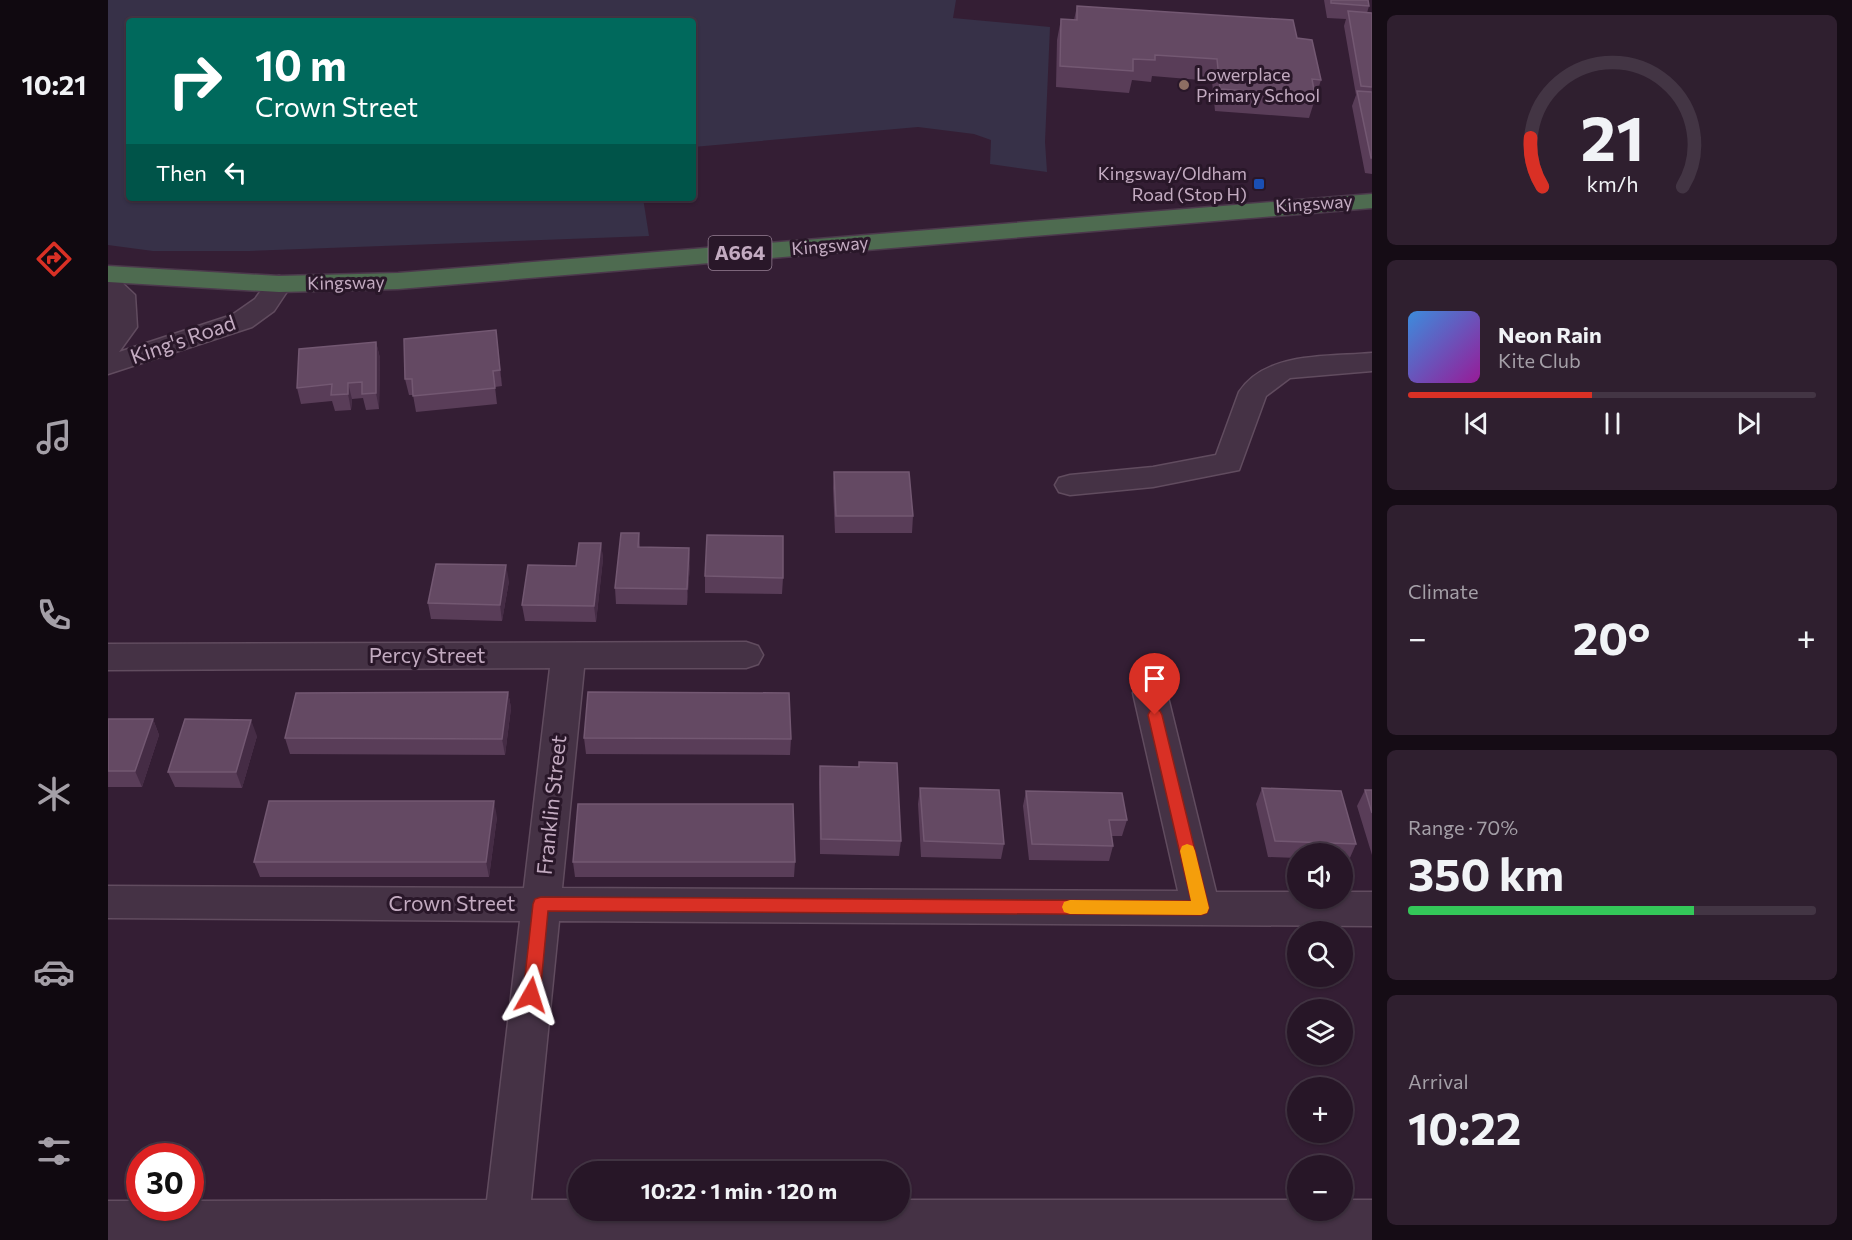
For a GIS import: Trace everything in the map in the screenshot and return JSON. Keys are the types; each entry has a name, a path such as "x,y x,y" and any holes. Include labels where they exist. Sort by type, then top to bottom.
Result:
{"highway":[{"name":"Kingsway","path":"108,274 279,284 398,281 1372,201"}],"street":[{"name":"King's Road","path":"108,284 122,295 123,327 108,348"},
{"name":"King's Road","path":"108,365 242,321 265,305 279,284"},
{"path":"1070,485 1153,477 1228,463 1253,392 1283,370 1372,362"},
{"name":"Percy Street","path":"108,657 746,655"},
{"name":"Franklin Street","path":"506,1231 568,656"},
{"path":"1150,693 1201,908"},
{"name":"Crown Street","path":"108,902 1372,909"},
{"path":"108,1223 506,1231 1372,1222"}],"shaded area":[{"path":"108,0 956,0 953,18 1050,27 1045,142 1047,172 990,164 991,140 974,134 918,127 696,147 696,18 126,18 126,201 643,201 649,236 249,251 153,251 108,245"}],"building":[{"path":"1331,0 1368,0 1369,6 1331,3"},
{"path":"1077,6 1293,20 1297,38 1312,40 1321,80 1312,79 1315,96 1220,89 1217,59 1155,55 1155,60 1133,59 1133,71 1060,66 1061,19 1077,20"},
{"path":"1348,11 1372,13 1372,87 1361,86"},
{"path":"1357,91 1372,92 1372,158 1371,158"},
{"path":"496,330 500,370 493,371 495,388 413,396 412,379 405,379 404,339"},
{"path":"376,342 376,393 362,394 362,382 348,383 348,394 331,395 332,384 297,388 299,349"},
{"path":"834,472 909,472 913,516 836,516"},
{"path":"621,533 639,533 638,547 689,548 687,589 615,588"},
{"path":"707,535 783,536 783,578 705,576"},
{"path":"579,543 601,543 594,606 522,605 528,565 576,566"},
{"path":"436,564 506,565 500,605 428,603"},
{"path":"508,692 502,739 285,738 296,693"},
{"path":"588,692 789,693 791,739 584,738"},
{"path":"108,719 153,719 135,771 108,771"},
{"path":"185,719 251,720 236,772 168,772"},
{"path":"859,762 897,763 901,841 821,839 820,766 859,767"},
{"path":"920,788 999,790 1004,844 924,841"},
{"path":"1262,788 1341,791 1356,844 1275,841"},
{"path":"1365,790 1372,790 1372,813"},
{"path":"1026,791 1122,793 1127,820 1109,820 1113,846 1032,844"},
{"path":"269,801 494,801 486,862 254,862"},
{"path":"578,804 793,804 795,862 573,862"}],"slow traffic":[{"path":"1070,907 1201,908 1187,851"}],"place":[{"name":"Lowerplace Primary School","path":"1184,85"},
{"name":"Kingsway/Oldham Road (Stop H)","path":"1259,184"}],"route":[{"path":"531,995 541,904 1201,908 1155,715"}]}
